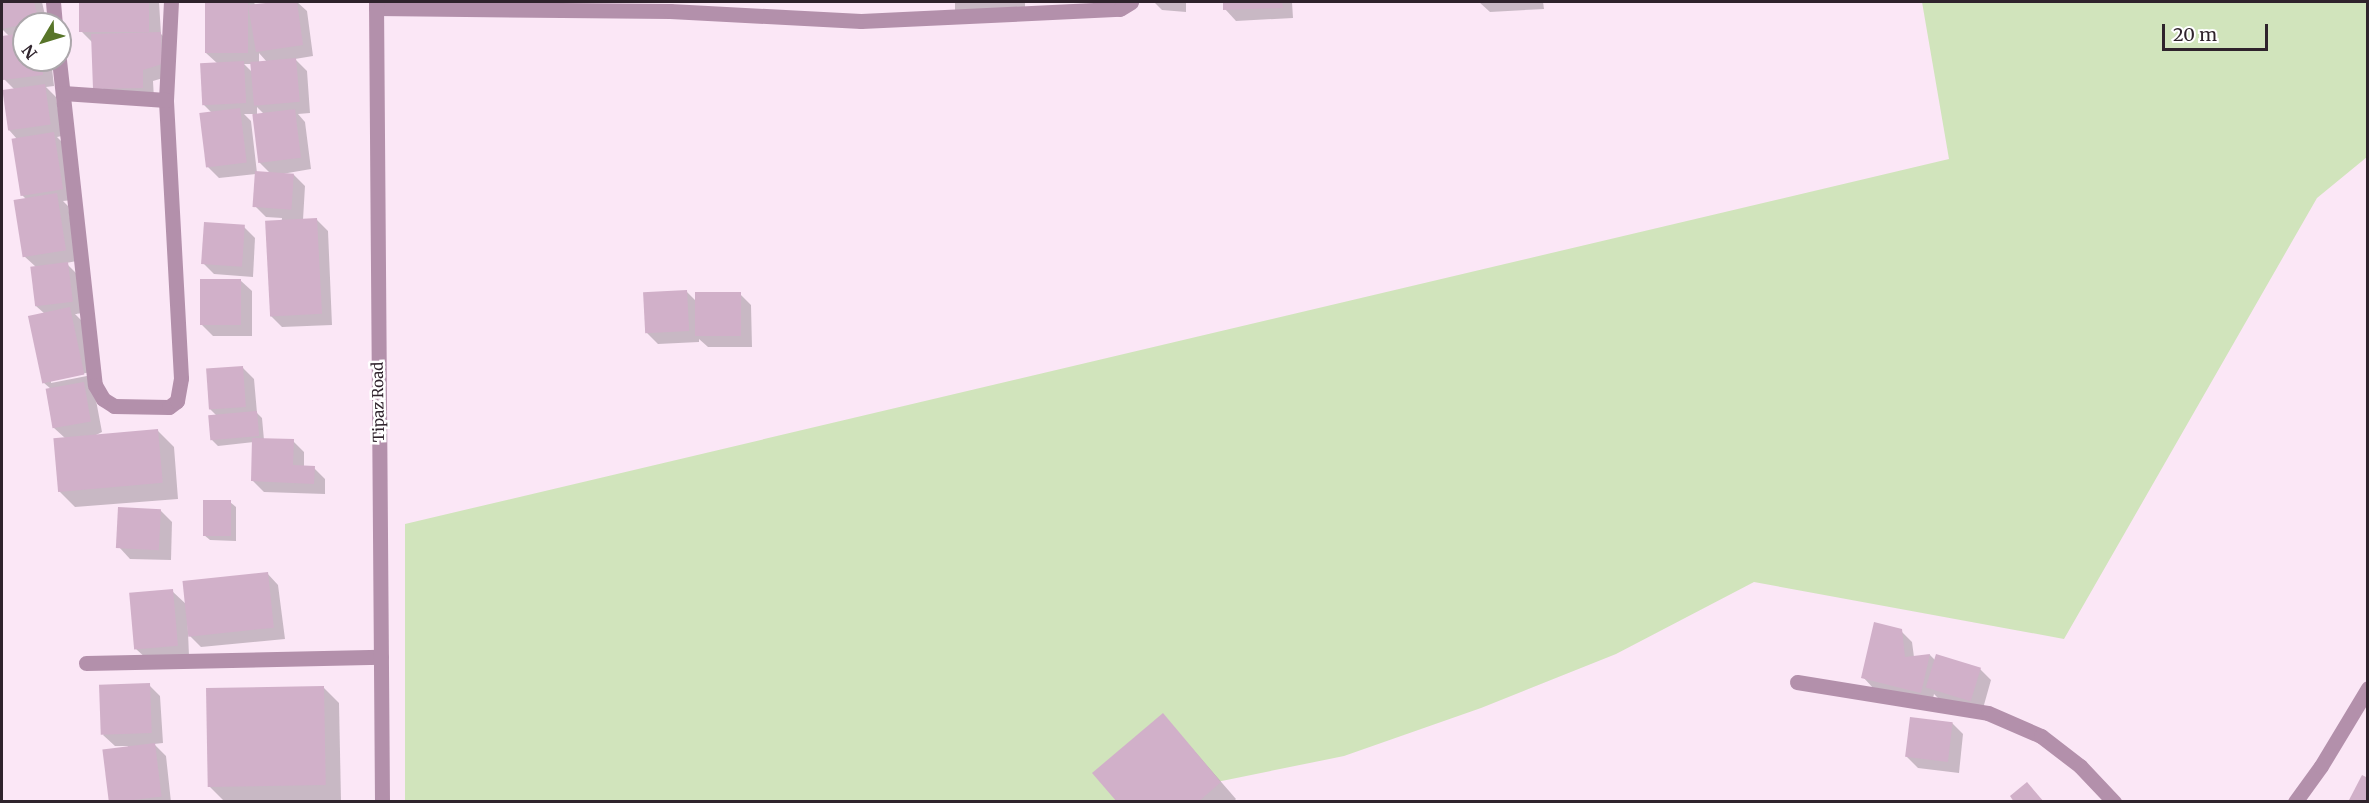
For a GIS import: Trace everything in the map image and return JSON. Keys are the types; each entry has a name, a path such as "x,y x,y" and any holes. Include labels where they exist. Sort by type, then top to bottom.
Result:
{"street":[{"path":"60,72 95,385 103,399 114,406 160,410 177,401 181,378 166,100 171,2"},
{"path":"376,5 670,11 861,21 1120,9 1131,2"},
{"name":"Tipaz Road","path":"376,5 382,801"},
{"path":"63,93 166,100"},
{"path":"86,663 381,657"},
{"path":"1797,682 1988,713 2041,736 2080,766 2114,801"},
{"path":"2295,801 2321,766 2367,688"}],"green space":[{"path":"1922,2 2367,2 2367,157 2317,198 2064,639 1754,582 1616,654 1481,708 1344,756 1197,786 1172,801 405,802 405,524 1949,159"}],"building":[{"path":"2,2 34,2 37,12 12,12 12,27 2,29"},
{"path":"79,2 149,2 149,32 79,32"},
{"path":"205,2 248,2 248,53 205,53"},
{"path":"297,2 303,45 256,52 248,5"},
{"path":"1223,2 1282,2 1283,8 1223,10"},
{"path":"161,32 162,64 143,70 143,88 93,89 91,34"},
{"path":"12,35 12,72 43,72 43,75 3,80 2,36"},
{"path":"296,58 300,102 254,106 250,62"},
{"path":"244,61 246,103 202,105 200,63"},
{"path":"45,84 51,125 8,131 2,90"},
{"path":"240,108 247,163 206,168 199,113"},
{"path":"295,109 301,158 258,163 252,114"},
{"path":"54,132 63,189 21,196 12,139"},
{"path":"255,171 294,174 291,210 252,207"},
{"path":"57,193 66,250 23,257 14,200"},
{"path":"317,218 322,314 270,317 265,221"},
{"path":"204,222 245,225 242,267 201,264"},
{"path":"68,262 73,302 35,306 30,267"},
{"path":"200,279 241,279 241,325 200,325"},
{"path":"687,290 689,331 645,333 643,292"},
{"path":"695,292 741,292 741,336 695,336"},
{"path":"70,307 84,374 42,383 28,316"},
{"path":"243,366 246,407 209,409 206,369"},
{"path":"84,382 91,421 53,428 46,389"},
{"path":"257,411 259,436 210,440 208,415"},
{"path":"158,429 163,483 58,492 53,438"},
{"path":"252,438 294,439 293,465 315,466 314,484 251,481"},
{"path":"203,500 231,500 231,536 203,536"},
{"path":"118,507 161,509 159,550 116,548"},
{"path":"268,572 274,628 188,637 182,581"},
{"path":"173,589 178,646 134,650 129,593"},
{"path":"1874,622 1902,629 1905,657 1930,654 1921,693 1861,678"},
{"path":"1936,654 1981,668 1971,701 1926,687"},
{"path":"150,683 152,733 101,735 99,685"},
{"path":"324,686 326,785 208,787 206,688"},
{"path":"1163,713 1221,782 1198,802 1117,802 1092,773"},
{"path":"1910,717 1953,722 1948,762 1905,757"},
{"path":"155,743 162,797 109,802 102,749"},
{"path":"2362,775 2368,778 2368,802 2348,802"},
{"path":"2027,782 2044,802 2014,802 2010,796"}]}
